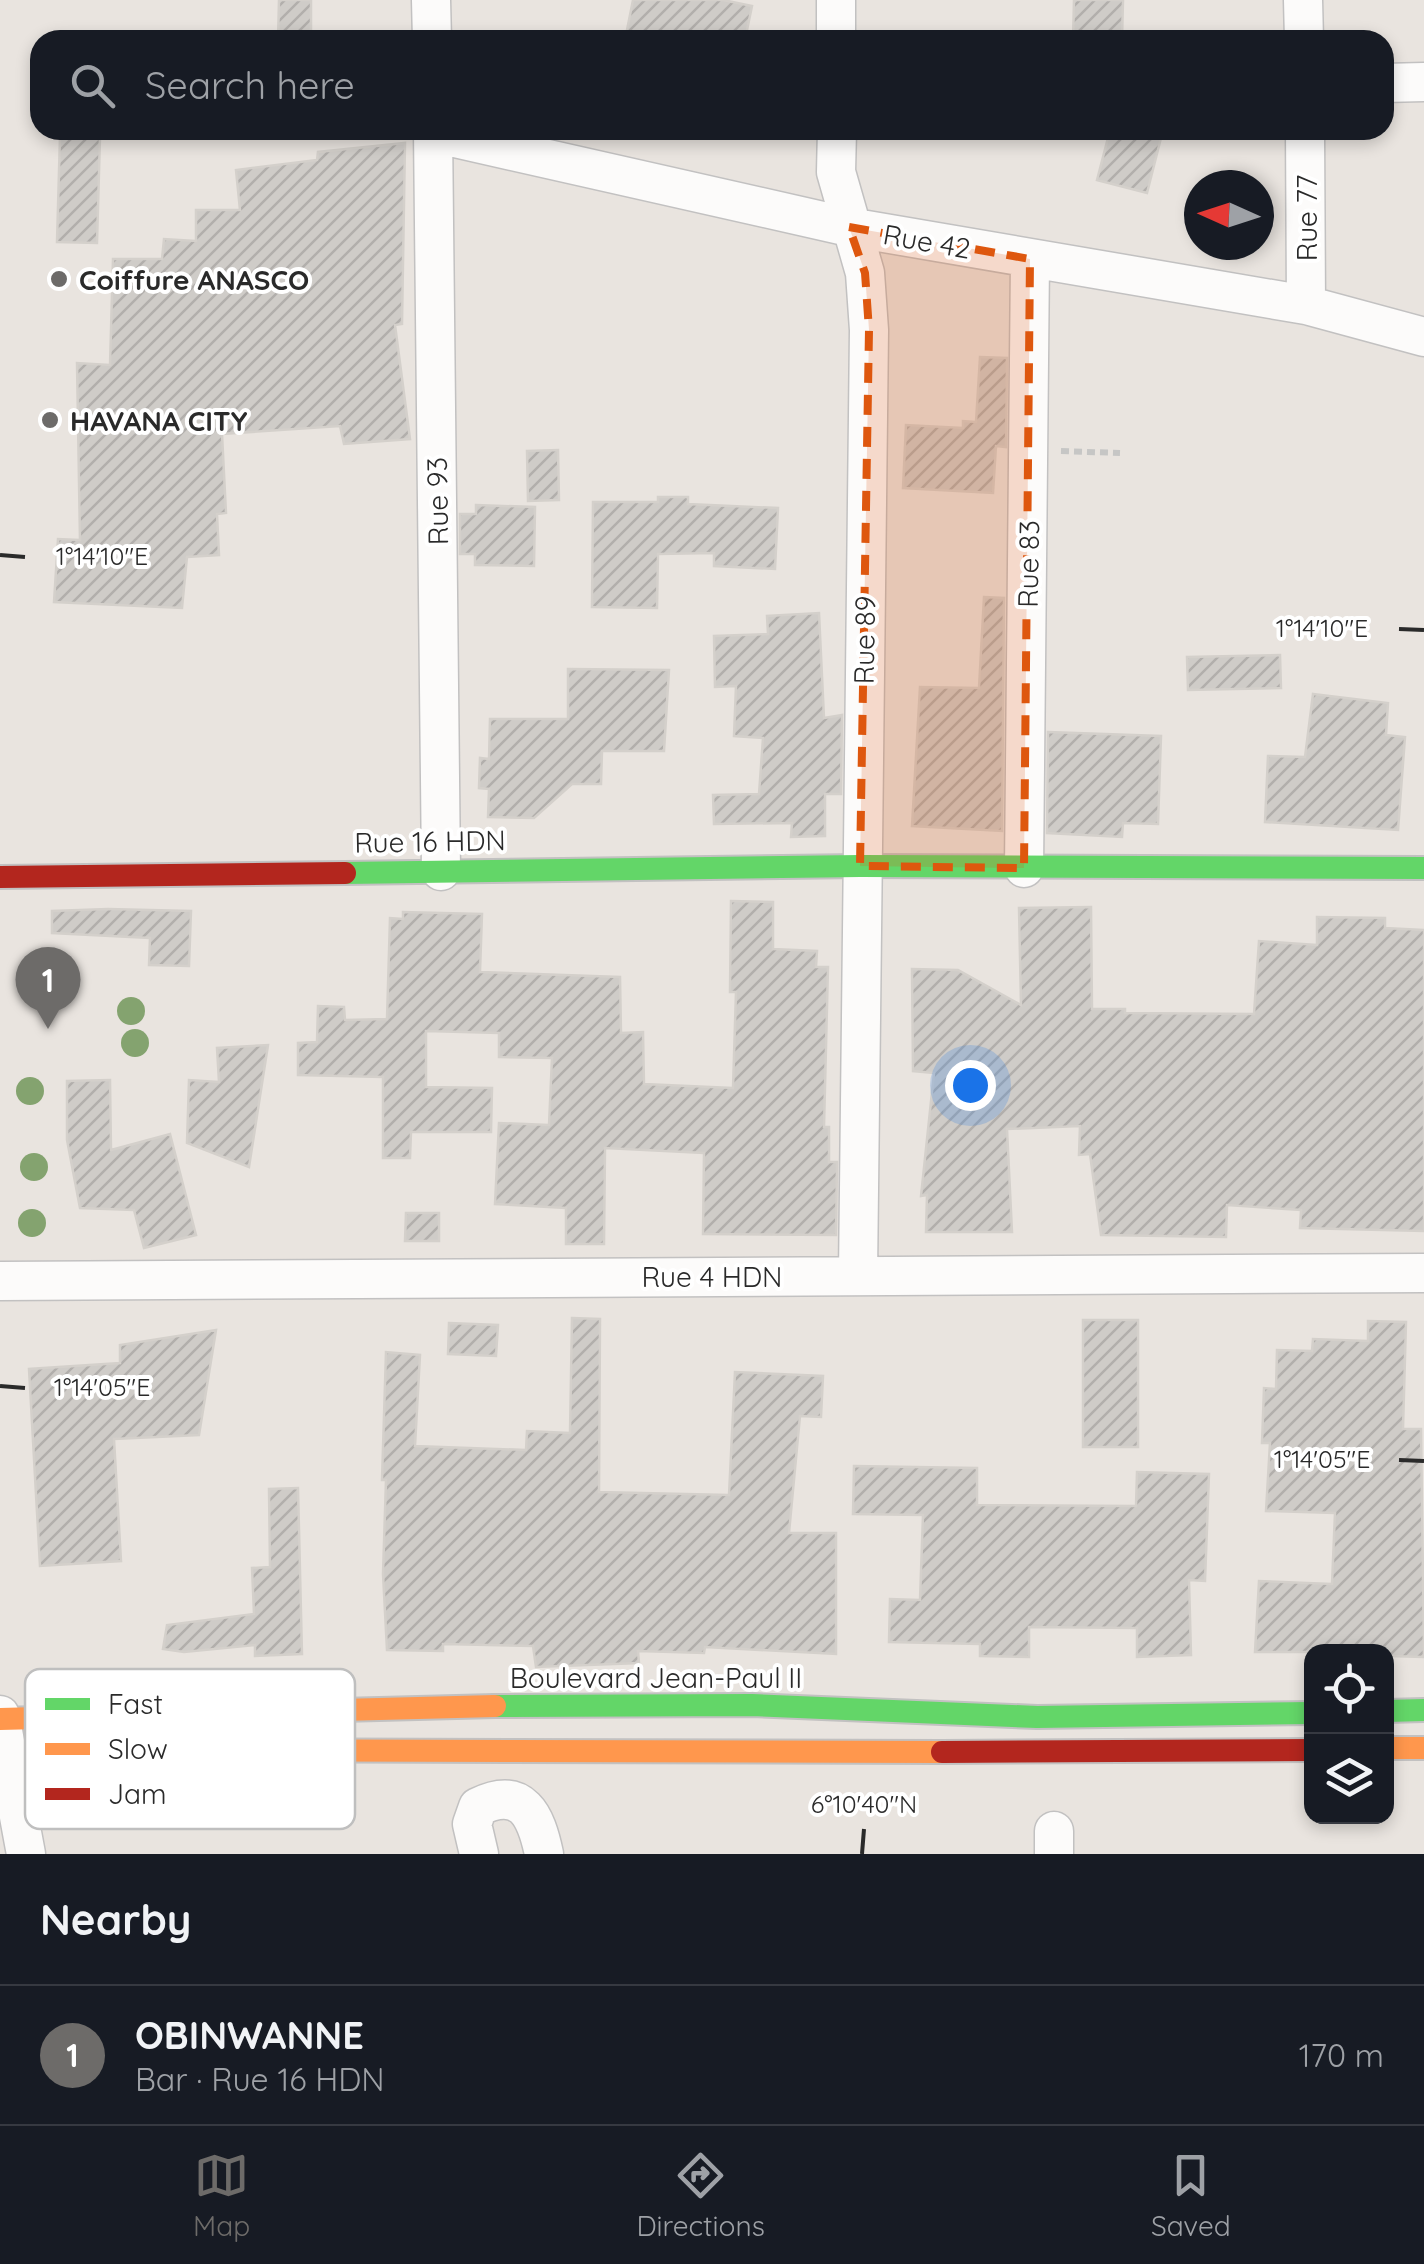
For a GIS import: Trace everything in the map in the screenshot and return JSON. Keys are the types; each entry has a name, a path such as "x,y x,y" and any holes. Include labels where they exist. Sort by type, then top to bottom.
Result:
{"main road":[{"name":"Rue 16 HDN","path":"0,877 860,866 1424,868"},
{"name":"Boulevard Jean-Paul II","path":"355,1711 437,1706 752,1706 1037,1717 1304,1712"},
{"path":"1394,1711 1424,1710"},
{"path":"1394,1748 1424,1748"},
{"path":"355,1752 1304,1750"}],"street":[{"path":"431,0 432,30"},
{"path":"836,0 836,30"},
{"path":"1303,0 1304,30"},
{"path":"1394,83 1424,82"},
{"name":"Rue 93","path":"433,140 441,871"},
{"name":"Rue 42","path":"472,140 850,227 1306,305 1424,337"},
{"name":"Rue 89","path":"836,140 836,172 865,273 869,330 858,1275"},
{"name":"Rue 77","path":"1306,140 1306,305"},
{"name":"Rue 83","path":"1024,868 1030,259"},
{"name":"Rue 4 HDN","path":"0,1281 1424,1273"},
{"path":"6,1733 26,1854"},
{"path":"479,1854 472,1824 478,1807 493,1800 525,1806 536,1818 544,1854"}],"path":[{"path":"1030,451 1120,453"}],"highlighted area":[{"path":"849,227 1030,259 1024,868 860,866 869,330 865,273"}],"building":[{"path":"279,0 311,0 311,30 278,30"},
{"path":"633,0 723,0 752,6 747,30 627,30"},
{"path":"1074,0 1123,0 1122,30 1073,30"},
{"path":"60,140 100,140 97,243 57,242"},
{"path":"1107,140 1160,140 1147,193 1097,180"},
{"path":"405,143 402,324 395,325 410,439 344,444 340,426 222,434 226,513 217,514 219,555 187,557 182,608 54,602 58,539 80,540 77,363 110,365 113,259 162,259 164,239 196,241 196,210 240,210 236,170 317,160 318,152"},
{"path":"980,357 1007,358 1006,447 996,446 993,493 903,488 906,425 963,428 963,421 976,422"},
{"path":"558,450 559,500 528,501 527,451"},
{"path":"658,497 688,497 688,504 778,508 775,569 714,566 714,553 658,554 657,608 592,607 593,502 658,502"},
{"path":"476,505 535,507 534,566 475,565 475,554 460,554 460,514 476,514"},
{"path":"984,597 1004,598 1002,831 912,826 920,687 979,688"},
{"path":"819,613 824,718 842,715 841,794 825,794 825,836 791,837 792,823 714,824 713,795 759,794 763,738 734,736 736,686 715,687 714,636 768,634 767,616"},
{"path":"1280,655 1281,688 1188,690 1187,657"},
{"path":"568,669 669,670 664,751 602,751 601,784 572,784 534,818 488,817 489,789 479,788 480,758 489,759 490,719 568,719"},
{"path":"1313,694 1388,703 1386,735 1405,737 1398,830 1265,822 1268,756 1305,757"},
{"path":"1048,732 1161,736 1158,824 1123,823 1122,837 1047,833"},
{"path":"731,901 773,902 773,949 817,951 816,967 828,967 824,1127 829,1127 829,1162 837,1162 836,1235 703,1234 704,1153 605,1148 604,1244 566,1244 566,1208 495,1204 499,1123 549,1125 552,1058 499,1057 499,1033 426,1031 426,1087 492,1088 491,1132 411,1132 410,1158 383,1158 383,1077 298,1075 298,1043 317,1042 318,1006 344,1007 345,1020 387,1019 390,918 403,919 403,912 482,914 480,972 620,977 621,1033 643,1032 644,1084 733,1088 736,992 730,992"},
{"path":"1091,907 1092,1009 1125,1009 1125,1013 1254,1014 1259,941 1317,945 1317,917 1385,918 1385,928 1424,930 1424,1231 1300,1228 1301,1210 1227,1205 1226,1237 1101,1235 1090,1154 1079,1155 1080,1126 1007,1129 1012,1232 926,1232 927,1195 921,1196 934,1073 913,1071 912,969 958,970 1021,1005 1019,908"},
{"path":"52,911 191,911 189,966 149,965 150,938 52,933"},
{"path":"268,1045 249,1167 187,1143 189,1080 219,1082 217,1048"},
{"path":"110,1080 111,1150 170,1134 196,1235 144,1248 134,1210 80,1208 67,1140 67,1081"},
{"path":"406,1213 439,1213 439,1241 405,1241"},
{"path":"572,1318 600,1319 599,1492 729,1495 735,1372 823,1376 821,1417 800,1416 789,1533 836,1533 836,1654 705,1647 704,1653 638,1651 639,1663 536,1667 533,1646 443,1644 443,1651 387,1650 383,1574 386,1480 382,1480 386,1352 420,1355 415,1446 526,1450 527,1431 570,1433"},
{"path":"1083,1320 1138,1320 1138,1447 1083,1447"},
{"path":"1368,1321 1406,1322 1403,1429 1421,1429 1424,1657 1394,1656 1394,1644 1304,1644 1304,1652 1255,1652 1259,1581 1332,1584 1335,1513 1266,1511 1270,1443 1262,1443 1264,1388 1276,1389 1277,1350 1312,1351 1313,1339 1368,1341"},
{"path":"449,1323 498,1325 496,1356 448,1354"},
{"path":"216,1330 199,1435 114,1439 121,1561 40,1566 29,1369 120,1363 120,1345"},
{"path":"854,1466 977,1468 977,1505 1136,1506 1137,1472 1209,1474 1205,1581 1189,1580 1191,1655 1137,1657 1137,1628 1029,1627 1029,1657 980,1656 980,1644 889,1642 890,1599 920,1600 923,1515 853,1514"},
{"path":"298,1488 302,1654 255,1656 255,1645 184,1652 163,1649 167,1625 254,1614 252,1568 270,1567 269,1489"}],"traffic: fast":[{"path":"345,873 860,866 1424,868"},
{"path":"495,1706 752,1705 1037,1717 1304,1713"},
{"path":"1394,1711 1424,1710"}],"traffic: slow":[{"path":"355,1710 495,1706"},
{"path":"0,1719 25,1718"},
{"path":"1394,1748 1424,1748"},
{"path":"355,1751 942,1752"}],"traffic: jam":[{"path":"0,877 345,873"},
{"path":"942,1752 1304,1750"}],"place":[{"name":"Coiffure ANASCO","path":"59,279"},
{"name":"HAVANA CITY","path":"50,420"},
{"name":"OBINWANNE","path":"48,1029"}]}
